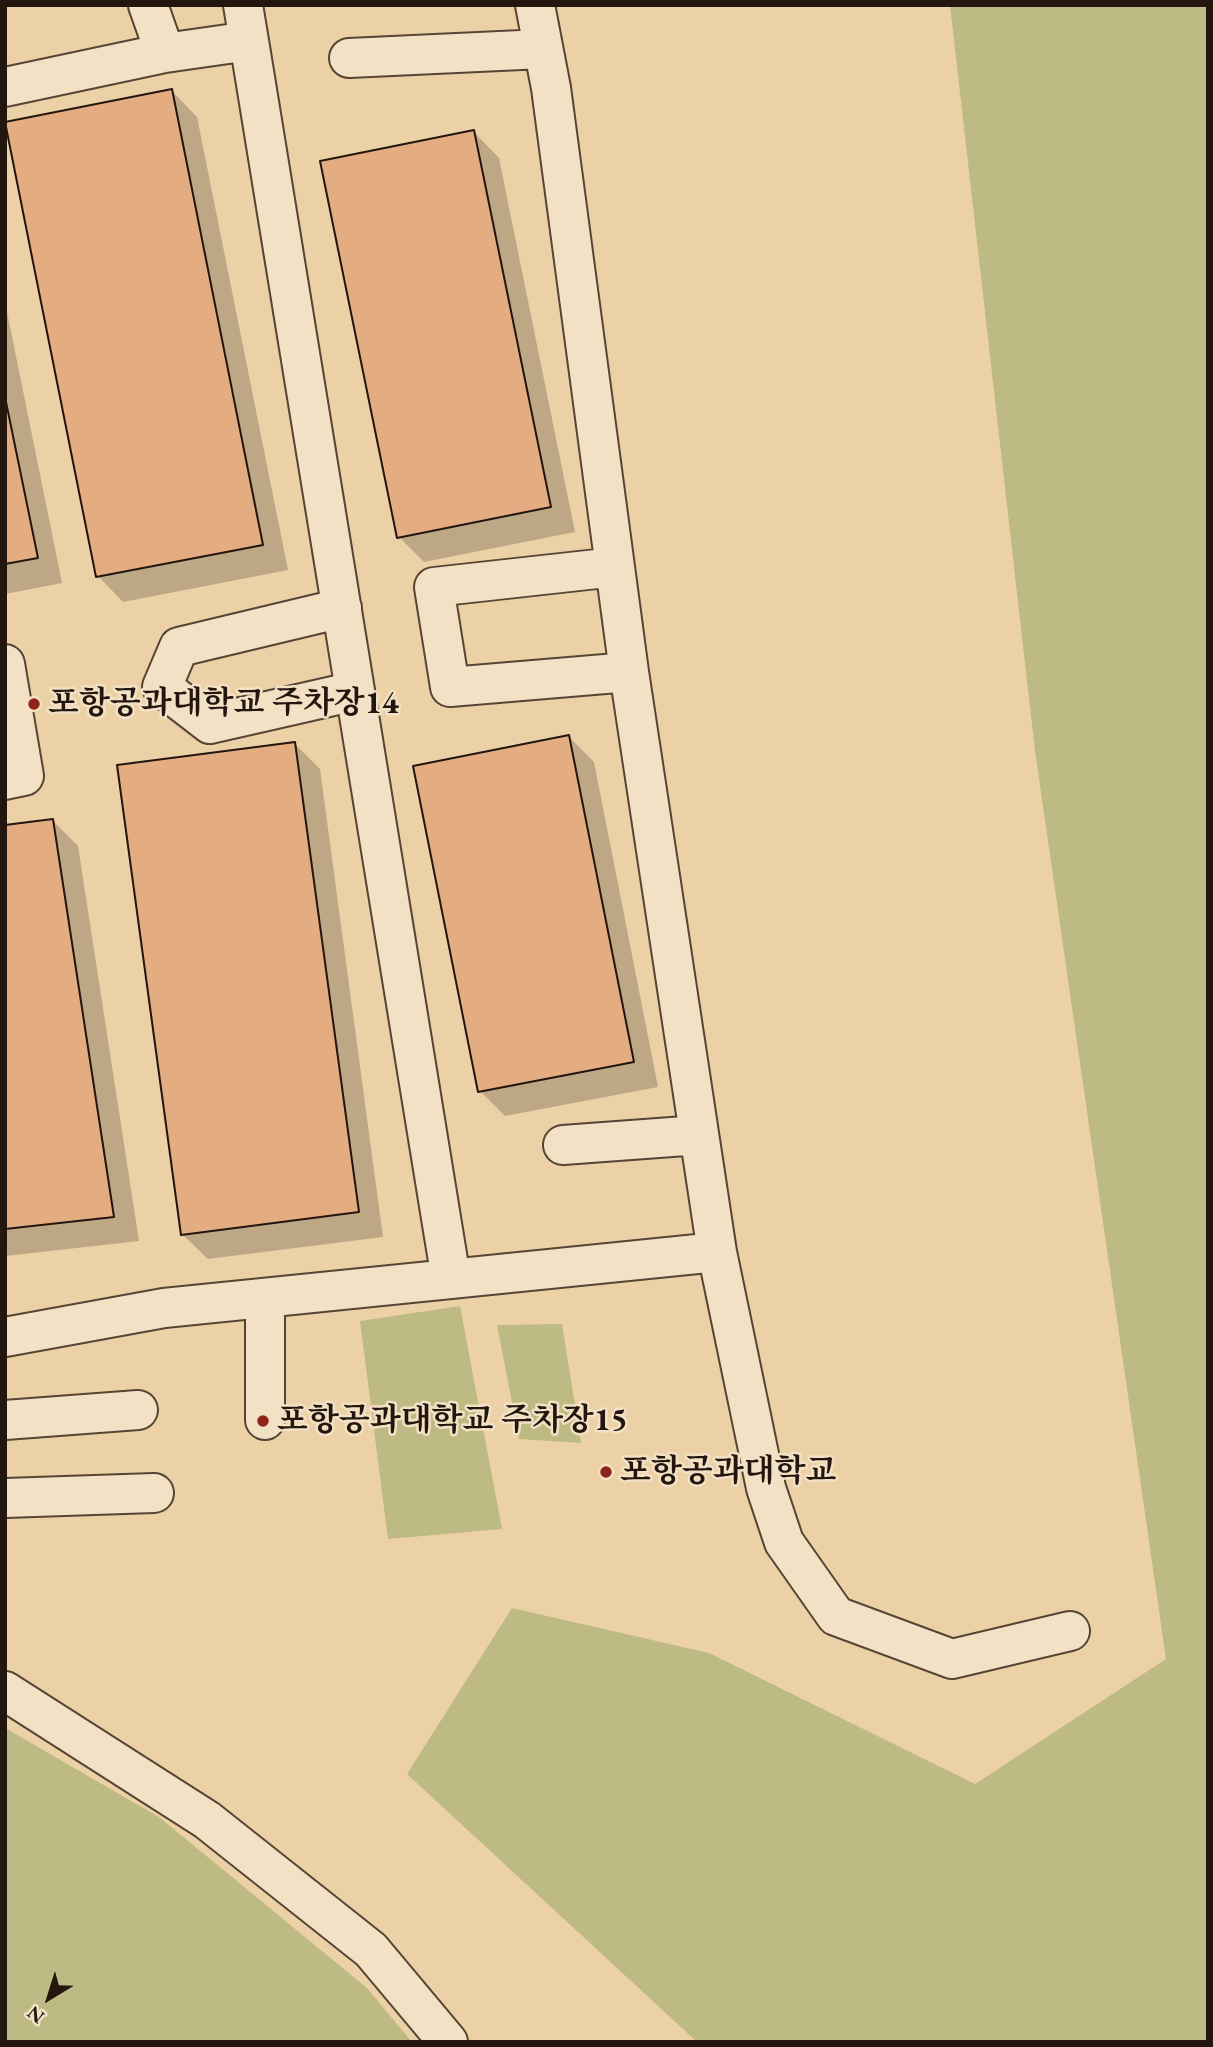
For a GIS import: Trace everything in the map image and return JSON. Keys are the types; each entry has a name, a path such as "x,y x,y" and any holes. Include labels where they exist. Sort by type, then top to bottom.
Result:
{"lane":[{"path":"148,5 165,53"},
{"path":"535,5 551,88 629,672 717,1252 766,1488 784,1542 836,1616 952,1658 1070,1631"},
{"path":"5,87 165,53 246,23 451,1279"},
{"path":"349,58 543,49"},
{"path":"615,567 434,587 450,687 629,672"},
{"path":"342,608 179,647 162,687 210,724 355,691"},
{"path":"5,664 24,776 5,780"},
{"path":"563,1145 699,1135"},
{"path":"5,1337 164,1308 717,1252"},
{"path":"265,1298 265,1420"},
{"path":"5,1420 138,1410"},
{"path":"5,1498 154,1493"},
{"path":"5,1691 207,1820 371,1950 448,2042"}],"shaded area":[{"path":"950,5 1208,5 1208,2042 697,2042 407,1774 512,1608 709,1653 975,1784 1166,1659 1035,751"},
{"path":"460,1306 502,1529 388,1539 360,1321"},
{"path":"562,1324 581,1443 519,1439 497,1325"},
{"path":"5,1728 159,1817 367,1988 412,2042 5,2042"}],"building":[{"path":"172,89 263,545 96,577 5,122"},
{"path":"474,130 551,507 397,538 320,161"},
{"path":"5,397 38,558 5,564"},
{"path":"569,735 634,1062 478,1092 413,766"},
{"path":"295,742 359,1212 181,1235 117,765"},
{"path":"53,819 114,1217 5,1229 5,825"}],"place":[{"name":"포항공과대학교 주차장14","path":"34,704"},
{"name":"포항공과대학교 주차장15","path":"263,1421"},
{"name":"포항공과대학교","path":"606,1472"}]}
